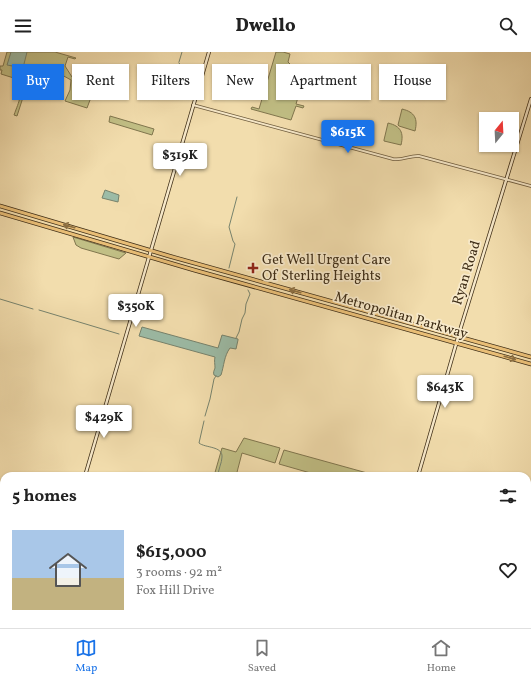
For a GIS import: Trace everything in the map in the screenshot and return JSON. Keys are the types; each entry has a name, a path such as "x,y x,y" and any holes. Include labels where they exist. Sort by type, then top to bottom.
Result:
{"main road":[{"path":"86,472 209,52"},
{"name":"Ryan Road","path":"419,472 456,343 531,98"},
{"name":"Metropolitan Parkway","path":"0,206 162,254 531,357"},
{"name":"Metropolitan Parkway","path":"0,212 197,271 531,364"},
{"path":"36,223 40,222 40,218"},
{"path":"49,227 49,224 53,222"},
{"path":"86,238 90,233"},
{"path":"97,241 97,238 100,236"},
{"path":"137,253 140,252 141,248"},
{"path":"159,259 159,256 162,254"},
{"path":"185,267 188,265 188,261"},
{"path":"197,271 202,265"},
{"path":"244,284 247,281 247,278"},
{"path":"258,288 259,284 262,282"},
{"path":"312,303 315,300 315,297"},
{"path":"326,307 326,304 330,301"},
{"path":"414,331 417,328 417,325"},
{"path":"428,335 428,332 431,329"},
{"path":"482,350 485,348 485,344"},
{"path":"496,354 500,348"}],"street":[{"path":"194,105 393,159 419,156 531,186"}],"shaded area":[{"path":"7,52 55,52 76,58 68,57 65,66 72,77 72,100 90,100 87,108 65,101 70,90 71,80 64,76 64,64 12,64 12,77 1,74 2,70 0,70 0,66 3,66"},
{"path":"11,52 27,52 24,64 12,64 12,66 7,65"},
{"path":"276,52 290,54 288,62 290,64 276,64 276,100 297,100 296,104 304,106 303,108 296,106 291,120 251,109 252,107 259,109 262,100 268,100 268,79"},
{"path":"22,100 17,116 14,115 19,101"},
{"path":"402,109 413,114 416,120 415,131 398,125"},
{"path":"110,116 154,129 152,135 109,122"},
{"path":"388,123 399,128 402,134 401,145 384,141"},
{"path":"105,190 119,195 118,202 102,198"},
{"path":"73,237 126,253 119,259 81,248 76,245"},
{"path":"142,327 218,348 222,335 238,340 236,349 230,348 228,351 221,375 218,377 214,375 215,357 139,336"},
{"path":"244,438 280,448 275,463 242,453 237,472 215,472 222,448 236,452"},
{"path":"284,450 364,472 307,472 279,464"}],"waterway":[{"path":"179,62 182,52"},
{"path":"229,268 235,244 229,227 237,197"},
{"path":"236,338 250,294 248,290"},
{"path":"0,299 33,309"},
{"path":"39,310 119,334"},
{"path":"205,416 216,376"},
{"path":"204,421 199,443 217,449 222,453 219,472"}],"place":[{"name":"Get Well Urgent Care Of Sterling Heights","path":"253,268"}]}
